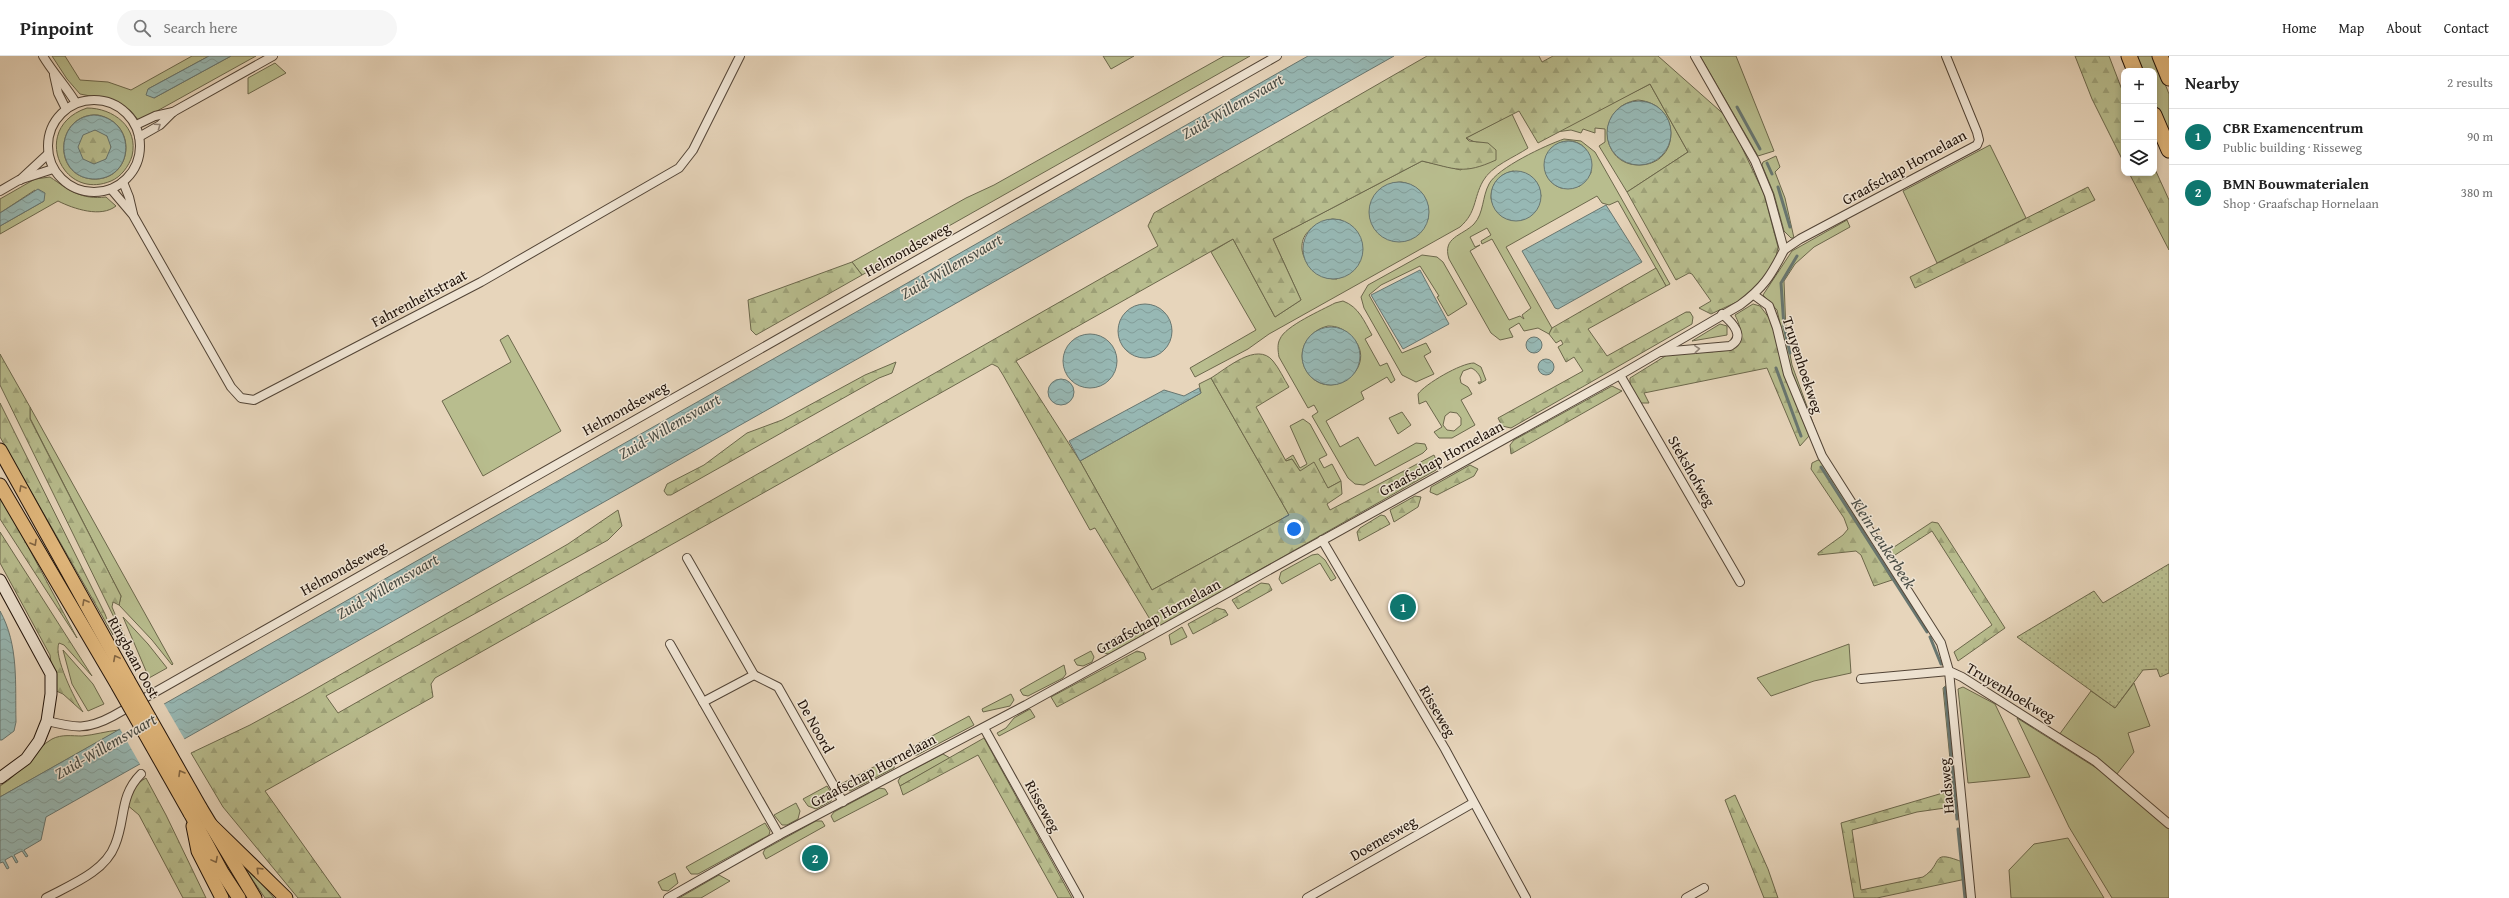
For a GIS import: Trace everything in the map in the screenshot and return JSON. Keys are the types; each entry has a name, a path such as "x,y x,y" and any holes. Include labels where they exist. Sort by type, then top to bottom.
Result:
{"highway":[{"path":"2129,56 2134,68"},
{"path":"2160,56 2169,78"},
{"path":"2157,122 2169,150"}],"main road":[{"name":"Ringbaan Oost","path":"0,450 123,683 195,810 222,872 239,898"},
{"name":"Ringbaan Oost","path":"0,485 123,683"},
{"name":"Ringbaan Oost","path":"195,810 209,822 255,898"},
{"path":"195,810 198,851 222,898"},
{"path":"209,822 286,898"}],"street":[{"path":"43,56 54,74 67,88 76,103"},
{"path":"140,137 160,125 173,112 273,56"},
{"name":"Fahrenheitstraat","path":"111,189 133,215 231,387 241,398 254,400 480,282 679,168 693,150 740,56"},
{"name":"Helmondseweg","path":"47,721 83,727 94,726 113,716 1277,56"},
{"path":"1695,56 1708,80 1732,117 1755,161 1769,194 1784,250"},
{"name":"Graafschap Hornelaan","path":"668,898 780,835 984,728 1620,375 1754,295 1770,278 1784,250 1977,145 1979,140 1977,132 1946,56"},
{"path":"54,74 58,93 66,108"},
{"path":"90,100 104,100 117,105 128,114 136,125 140,137 137,162 123,182 111,189 98,192 85,191 72,187 61,179 53,169 48,154 47,141 50,129 66,108 76,103 90,100"},
{"path":"136,125 155,116 173,112"},
{"path":"20,180 34,164 48,154"},
{"path":"0,191 20,180 53,169"},
{"name":"Fahrenheitstraat","path":"123,182 130,196 133,215"},
{"name":"Truyenhoekweg","path":"1754,295 1769,306 1777,328 1788,374 1822,456 1941,643 1949,672 1962,677 2095,761 2169,824"},
{"name":"Graafschap Hornelaan","path":"1658,352 1730,346 1736,343 1738,338 1735,327 1722,314"},
{"name":"Stekshofweg","path":"1620,375 1740,582"},
{"name":"Risseweg","path":"1322,540 1445,749 1526,898"},
{"path":"687,558 754,675 703,702"},
{"path":"0,580 51,674 47,721 39,741 26,759 0,778"},
{"path":"670,644 780,835"},
{"path":"1861,679 1949,672"},
{"name":"Hadsweg","path":"1949,672 1970,898"},
{"name":"De Noord","path":"754,675 778,687 843,802"},
{"name":"Risseweg","path":"984,728 1079,898"},
{"path":"46,898 85,877 106,860 115,845 125,796 132,783 141,774"},
{"name":"Doemesweg","path":"1307,898 1473,803"},
{"path":"1686,898 1704,888"}],"green space":[{"path":"52,56 65,56 80,80 108,82 131,90 192,56 209,56 148,89 154,98 231,56 256,56 139,121 131,111 116,101 80,94 67,79"},
{"path":"1103,56 1134,56 1111,69"},
{"path":"1224,56 1250,56 862,275 852,262 966,198 994,185"},
{"path":"1427,56 1539,56 1542,62 1553,56 1658,56 1728,118 1764,194 1778,247 1776,257 1761,283 1741,300 1711,314 1699,308 1711,301 1692,274 1689,273 1676,280 1627,192 1688,152 1650,84 1538,143 1519,111 1466,138 1469,141 1488,143 1496,150 1496,160 1485,165 1467,169 1452,168 1422,161 1273,239 1301,300 1275,317 1233,239 1016,361 1080,461 1152,590 1289,515 1211,378 1233,363 1250,355 1259,354 1266,356 1273,361 1279,370 1289,387 1256,407 1286,461 1292,459 1300,471 1314,462 1328,488 1341,481 1342,494 1327,504 1330,510 1434,455 1438,464 1436,470 1159,627 1154,626 1095,528 1090,530 1003,375 998,367 992,364 435,678 431,684 433,697 265,791 341,898 298,898 223,807 191,753 250,725 303,696 568,544 618,510 622,526 608,540 326,696 338,713 1158,246 1148,226 1154,213"},
{"path":"1700,56 1736,56 1774,151 1758,156"},
{"path":"2075,56 2109,56 2121,87 2121,157 2092,99"},
{"path":"2135,56 2154,56 2169,94 2169,143 2157,113 2157,68 2140,68"},
{"path":"275,63 286,73 248,94 248,78"},
{"path":"1650,84 1688,152 1627,192 1599,146 1605,142 1605,129 1595,128 1595,133 1583,129 1581,133 1571,130 1556,132","holes":["1638,100 1652,104 1663,112 1669,122 1671,134 1669,145 1663,155 1653,162 1640,165 1626,163 1616,156 1610,146 1608,135 1609,123 1614,113 1624,105"]},
{"path":"87,108 97,109 106,111 115,116 128,128 132,136 132,156 127,167 118,177 111,181 93,185 78,181 66,172 59,160 56,145 60,130 70,117","holes":["98,115 111,120 120,129 125,140 126,152 123,162 116,172 105,177 92,179 79,175 69,167 65,156 64,144 67,133 74,123 84,117"]},
{"path":"1512,114 1528,148 1497,166 1487,176 1480,188 1472,211 1460,227 1269,334 1248,349 1195,377 1190,368 1256,330 1211,252 1233,239 1275,317 1301,300 1273,239 1422,161 1461,170 1477,143 1466,138","holes":["1401,182 1414,186 1419,190 1423,194 1428,206 1428,219 1418,235 1374,228 1371,220 1371,204 1374,197 1379,191 1392,183","1332,219 1341,220 1355,230 1337,279 1327,278 1311,268 1306,261 1302,244 1305,235 1312,228"]},
{"path":"94,130 106,135 111,147 106,159 94,164 82,159 77,147 82,135"},
{"path":"1564,139 1581,141 1595,152 1670,284 1666,286 1618,201 1609,205 1602,203 1597,196 1506,247 1552,328 1549,334 1538,328 1524,331 1519,323 1509,329 1513,337 1500,340 1491,333 1449,259 1448,246 1454,238 1469,228 1477,220 1480,215 1489,184 1494,178 1512,164","holes":["1571,141 1582,145 1585,148 1589,157 1591,173 1580,186 1561,188 1553,183 1547,176 1545,160 1548,153 1554,147 1561,142","1513,171 1533,178 1538,185 1541,196 1526,218 1520,220 1504,217 1495,209 1491,198 1494,184 1500,177","1487,228 1491,235 1481,241 1482,244 1492,239 1531,308 1522,315 1524,319 1520,316 1509,320 1470,251 1480,245 1475,247 1470,237"]},
{"path":"1990,145 2026,218 1937,263 1903,191"},
{"path":"1776,156 1780,167 1775,172 1785,198 1794,238 1791,238 1784,231 1774,194 1762,165 1763,162"},
{"path":"2157,174 2169,200 2169,250 2131,176 2157,176"},
{"path":"50,177 76,193 89,197 106,197 116,206 110,210 95,212 72,207 58,201 0,234 0,226 44,201 35,190 0,213 0,199 35,179"},
{"path":"2088,187 2095,200 1915,288 1910,277"},
{"path":"1847,220 1850,227 1814,247 1795,264 1784,281 1786,332 1792,365 1817,434 1792,377 1777,310 1763,295 1792,251"},
{"path":"1422,255 1437,257 1443,262 1467,304 1448,316 1437,297 1439,296 1420,266 1381,285 1369,295 1402,353 1426,343 1431,352 1424,356 1434,374 1416,382 1402,375 1364,308 1361,297 1368,285"},
{"path":"852,262 862,275 756,335 751,330 748,300"},
{"path":"1656,268 1666,286 1588,329 1607,356 1686,312 1690,312 1693,317 1692,324 1511,428 1502,426 1498,418 1583,371 1574,357 1566,362 1558,347 1563,344 1561,340 1556,343 1549,334 1552,328"},
{"path":"1343,301 1357,311 1372,335 1365,339 1380,366 1387,363 1395,380 1391,383 1387,377 1361,392 1364,399 1326,421 1340,447 1358,437 1375,466 1416,443 1425,444 1427,449 1423,453 1364,485 1355,484 1348,478 1312,416 1318,412 1314,405 1308,408 1279,357 1278,343 1283,334 1304,319 1335,303","holes":["1328,326 1340,328 1345,331 1359,347 1361,358 1357,369 1349,378 1339,384 1327,385 1316,381 1306,370 1303,363 1302,356 1306,342 1315,332"]},
{"path":"1753,304 1760,306 1773,323 1785,374 1809,436 1800,446 1767,368 1644,393 1649,403 1640,403 1630,386 1630,378 1667,355 1731,350 1736,347 1739,343 1741,334 1735,315"},
{"path":"1720,324 1727,326 1727,335 1692,341"},
{"path":"508,335 561,431 483,476 442,401 511,362 500,340"},
{"path":"0,354 30,407 30,419 121,596 119,605 113,602 112,607 132,654 0,385"},
{"path":"896,362 892,373 879,378 671,495 667,495 664,491 667,484 704,465 747,433 782,420 865,375"},
{"path":"1474,363 1481,367 1486,380 1479,384 1478,382 1481,382 1480,376 1471,368 1463,371 1460,378 1461,383 1468,387 1472,394 1461,400 1475,425 1452,438 1439,438 1434,432 1442,427 1426,401 1419,404 1418,394 1428,385 1452,370","holes":["1450,412 1457,413 1461,418 1461,425 1454,431 1447,430 1443,425 1445,416"]},
{"path":"1211,378 1289,515 1152,590 1080,461 1201,393 1199,384"},
{"path":"1612,386 1622,391 1511,454 1510,445 1514,440"},
{"path":"0,403 105,614 113,635 0,437"},
{"path":"30,407 173,664 172,665 152,640 119,605 121,596 30,418"},
{"path":"1402,412 1411,425 1398,434 1389,418"},
{"path":"1303,419 1310,424 1327,455 1319,459 1324,468 1332,464 1341,481 1328,488 1300,471 1292,459 1285,460 1293,455 1300,468 1307,464 1290,426"},
{"path":"1818,460 1822,461 1828,470 1892,580 1874,586 1861,555 1856,551 1818,555 1818,553 1843,535 1848,529 1844,518 1811,469 1812,463"},
{"path":"1470,465 1478,469 1474,476 1437,495 1430,492 1431,487"},
{"path":"1415,496 1421,497 1418,507 1394,522 1390,510"},
{"path":"0,497 10,513 77,638 0,519"},
{"path":"1381,515 1385,516 1390,524 1359,541 1357,532 1360,528"},
{"path":"1932,522 1938,523 2005,628 1958,661 1954,652 1992,625 1932,531 1892,557 1888,551"},
{"path":"0,532 92,676 64,645 59,643 59,658 62,667 70,688 83,712 63,694 54,690 50,655 0,563"},
{"path":"1318,554 1325,560 1336,578 1331,581 1320,563 1282,584 1279,579 1281,572 1312,555"},
{"path":"2169,564 2169,673 2160,677 2157,669 2143,670 2115,708 2017,637 2094,591 2103,603"},
{"path":"1261,583 1269,584 1272,590 1238,609 1232,600"},
{"path":"1217,608 1225,610 1228,615 1193,634 1188,624"},
{"path":"123,617 148,644 167,668 149,678"},
{"path":"1141,624 1145,630 1143,635 1109,654 1103,653 1099,646"},
{"path":"1182,627 1187,637 1171,645 1169,635"},
{"path":"1849,644 1851,673 1814,681 1771,696 1757,678"},
{"path":"63,650 93,684 104,704 88,711 72,684"},
{"path":"1091,651 1094,657 1092,662 1083,666 1077,665 1074,660"},
{"path":"1137,651 1144,653 1146,659 1057,707 1051,697"},
{"path":"1064,665 1066,674 1063,678 1028,696 1023,695 1020,690"},
{"path":"2134,683 2150,726 2128,733 2134,752 2117,774 2059,735 2091,691 2115,708"},
{"path":"1948,684 1957,790 1953,790 1943,688"},
{"path":"1963,687 1995,704 2030,777 1968,783 1958,689"},
{"path":"1011,694 1014,700 1010,706 983,712 982,709"},
{"path":"1030,709 1035,717 999,736 997,733 1006,728 1014,718"},
{"path":"969,716 974,725 917,755 911,755 908,749"},
{"path":"2017,718 2117,781 2169,828 2169,898 2112,898 2069,827"},
{"path":"119,730 0,797 0,786 8,781 45,743 52,739 63,736 82,736"},
{"path":"984,738 1072,898 1058,898 978,755 903,795 900,786"},
{"path":"943,754 950,758 900,786 898,781 901,776"},
{"path":"891,758 895,765 894,768 850,791 842,787 841,784"},
{"path":"146,778 166,815 206,898 183,898 139,815 126,804 133,789"},
{"path":"827,786 832,794 831,801 816,809 808,806 803,799"},
{"path":"879,788 885,789 888,794 834,822 831,816 834,812"},
{"path":"1957,790 1959,806 1917,812 1852,830 1861,890 1923,877 1930,872 1938,859 1941,857 1946,857 1965,863 1966,879 1877,898 1854,898 1841,823"},
{"path":"1735,795 1768,869 1778,898 1764,898 1725,800"},
{"path":"796,803 800,811 798,819 787,825 782,825 774,815"},
{"path":"816,821 822,821 825,826 766,859 763,853 765,849"},
{"path":"765,823 770,831 769,835 698,874 691,874 686,867"},
{"path":"2068,838 2104,898 2011,898 2009,870 2034,844"},
{"path":"231,848 274,898 265,898"},
{"path":"675,873 678,883 668,891 662,890 658,882"},
{"path":"719,875 730,881 701,898 679,898"}],"water":[{"path":"209,56 231,56 154,98 146,95 148,89"},
{"name":"Zuid-Willemsvaart","path":"1308,56 1394,56 46,817 41,840 24,850 28,856 26,857 22,851 14,855 18,862 16,863 12,856 5,860 9,868 7,869 3,862 0,863 0,797"},
{"path":"1633,101 1645,101 1662,110 1669,121 1671,133 1669,145 1662,156 1645,165 1633,165 1621,160 1612,151 1607,139 1607,127 1612,115 1621,106"},
{"path":"94,115 108,119 118,126 124,136 126,147 124,159 118,169 109,176 96,179 82,177 72,170 66,160 64,148 66,137 71,126 81,119","holes":["95,130 107,136 111,147 106,159 94,164 83,159 78,147 83,135"]},
{"path":"1563,141 1573,141 1585,148 1592,160 1592,170 1585,182 1573,189 1563,189 1555,185 1548,178 1544,170 1544,160 1548,152 1555,145"},
{"path":"1516,171 1526,173 1534,178 1539,186 1541,196 1539,206 1534,214 1526,219 1516,221 1506,219 1498,214 1493,206 1491,196 1493,186 1498,178 1506,173"},
{"path":"1399,182 1416,187 1424,195 1429,212 1424,229 1416,237 1399,242 1382,237 1374,229 1369,212 1374,195 1382,187"},
{"path":"38,189 45,193 44,201 0,226 0,213"},
{"path":"1606,205 1642,262 1558,309 1555,308 1522,251"},
{"path":"1333,219 1349,224 1354,228 1358,233 1363,249 1358,265 1354,270 1349,274 1333,279 1317,274 1312,270 1308,265 1303,249 1308,233 1312,228 1317,224"},
{"path":"1420,270 1449,324 1403,349 1371,295"},
{"path":"1145,304 1155,306 1164,312 1170,321 1172,331 1170,341 1164,350 1155,356 1145,358 1135,356 1126,350 1120,341 1118,331 1120,321 1126,312 1135,306"},
{"path":"1325,327 1337,327 1352,335 1360,350 1360,362 1352,377 1337,385 1325,385 1310,377 1302,362 1302,350 1310,335"},
{"path":"1090,334 1100,336 1109,342 1115,351 1117,361 1115,371 1109,380 1100,386 1090,388 1080,386 1071,380 1065,371 1063,361 1065,351 1071,342 1080,336"},
{"path":"1531,337 1537,337 1542,342 1540,351 1537,353 1531,353 1526,348 1526,342"},
{"path":"1543,359 1549,359 1554,364 1552,373 1549,375 1543,375 1538,370 1538,364"},
{"path":"1061,379 1070,383 1074,392 1070,401 1061,405 1052,401 1048,392 1052,383"},
{"path":"1199,388 1201,393 1080,461 1069,441 1164,390 1184,396"},
{"path":"0,611 6,624 13,651 16,693 16,722 14,731 2,740 0,740"}],"pier":[{"path":"163,702 185,740 141,766 119,727"}],"waterway":[{"name":"Klein Leukerbeek","path":"1737,107 1760,149"},
{"name":"Klein Leukerbeek","path":"1767,163 1772,174"},
{"name":"Klein Leukerbeek","path":"1778,187 1790,227"},
{"name":"Klein Leukerbeek","path":"1790,353 1784,327 1781,283 1797,256"},
{"name":"Klein Leukerbeek","path":"1776,368 1801,436"},
{"name":"Klein Leukerbeek","path":"1821,467 1927,632"},
{"name":"Klein Leukerbeek","path":"1930,637 1941,664"},
{"name":"Klein Leukerbeek","path":"1945,688 1957,819"},
{"name":"Klein Leukerbeek","path":"1958,829 1965,898"}],"place":[{"name":"CBR Examencentrum","path":"1403,607"},
{"name":"BMN Bouwmaterialen","path":"815,858"}]}
